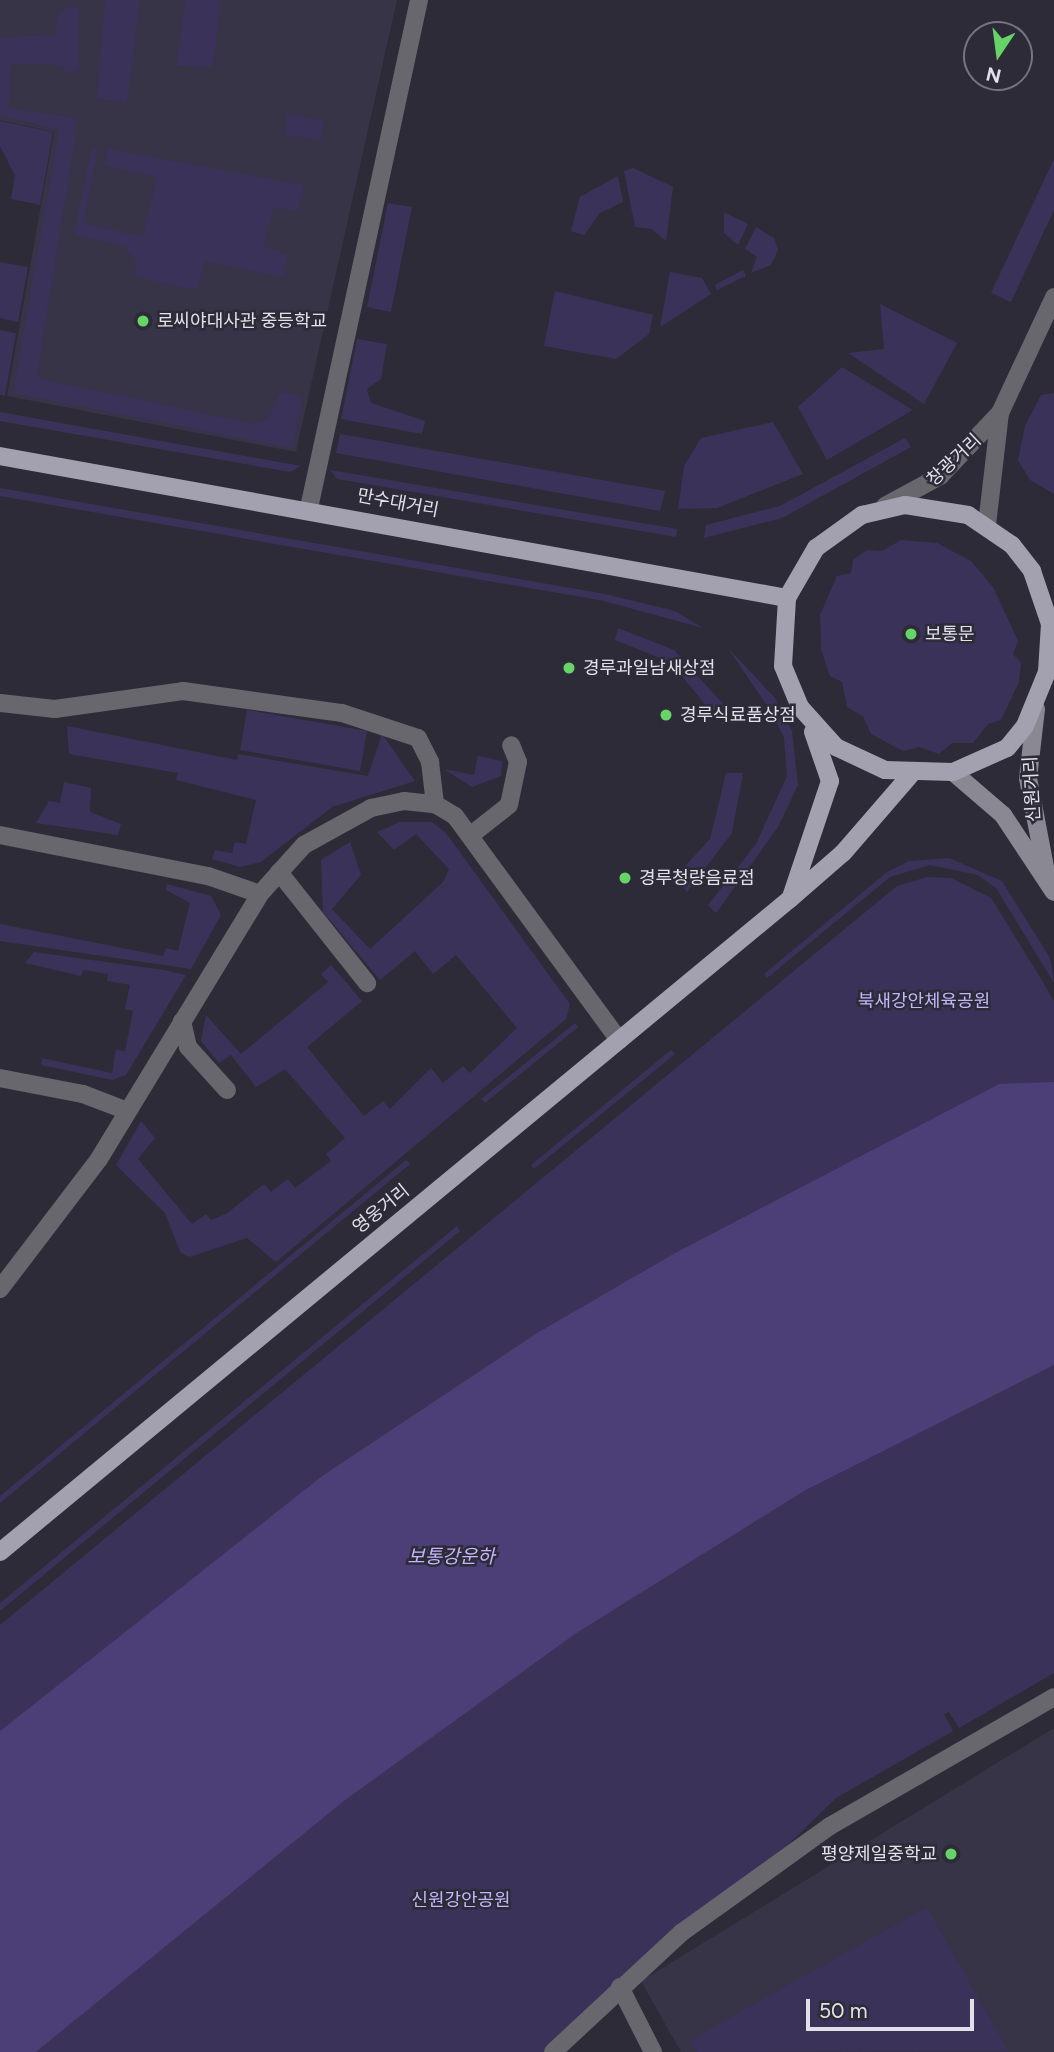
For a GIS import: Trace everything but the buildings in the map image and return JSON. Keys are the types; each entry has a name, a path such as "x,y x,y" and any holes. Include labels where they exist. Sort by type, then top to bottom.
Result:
{"main road":[{"name":"만수대거리","path":"0,456 309,508 787,598"},
{"path":"790,899 830,781 823,750 800,707 783,666 787,598 816,548 862,515 926,505 987,525 1026,562 1049,596 1050,648 1039,698 1007,748 953,772 912,773 860,761 816,729 800,707"},
{"name":"신원거리","path":"1039,698 1028,778 1050,885"},
{"name":"신원거리","path":"953,772 1003,815 1050,885"},
{"name":"영웅거리","path":"0,1552 844,853 912,773"}],"street":[{"path":"309,508 419,0"},
{"name":"창광거리","path":"987,525 1000,413 1054,297"},
{"name":"창광거리","path":"862,515 940,476 1000,413"},
{"path":"0,703 55,709 183,691 342,713 418,738 430,762 435,804"},
{"path":"471,835 509,806 518,762 510,744"},
{"path":"0,1289 74,1197 260,894 304,845 371,808 404,801 435,804 471,835 619,1040"},
{"path":"0,835 208,876 260,894"},
{"path":"279,872 367,983"},
{"path":"182,1021 188,1047 227,1090"},
{"path":"0,1078 83,1094 125,1110"},
{"path":"552,2052 681,1933 830,1826 1054,1697"},
{"path":"620,1987 653,2052"}],"shaded area":[{"path":"0,0 397,0 296,452 7,396 54,132 0,120"},
{"name":"평양제일중학교","path":"1054,1728 1054,2052 681,2052 641,1981"}],"green space":[{"path":"105,0 140,0 127,102 97,99"},
{"path":"186,0 221,0 213,67 176,66"},
{"path":"70,6 79,9 79,69 68,74 61,65 11,63 9,108 75,118 77,128 37,373 41,379 255,424 268,419 280,392 303,397 292,448 13,393 59,130 0,115 0,37 54,35 59,14"},
{"path":"287,114 324,121 321,141 284,134"},
{"path":"0,121 53,132 40,205 11,199 15,176 0,146"},
{"path":"92,146 98,150 83,223 143,237 157,177 104,165 108,149 304,185 297,212 273,207 264,247 288,254 283,277 205,261 197,290 170,285 135,276 137,262 125,247 74,235"},
{"path":"1054,159 1054,210 1011,302 991,293"},
{"path":"633,168 673,187 666,241 652,229 635,227 624,171"},
{"path":"618,176 623,202 600,213 584,235 571,231 580,197"},
{"path":"388,203 412,207 391,312 367,307"},
{"path":"724,212 748,224 738,245 724,233"},
{"path":"756,227 774,238 778,250 771,265 751,273 757,257 745,249"},
{"path":"0,262 28,267 18,322 0,318"},
{"path":"743,270 746,276 717,290 715,285"},
{"path":"670,272 702,278 711,294 660,327"},
{"path":"555,291 653,315 649,334 616,359 544,346"},
{"path":"880,304 957,343 924,404 848,353 884,349"},
{"path":"0,330 16,333 5,396 0,395"},
{"path":"357,339 387,344 381,379 367,389 371,403 425,421 422,434 341,419"},
{"path":"842,367 913,410 827,460 798,407"},
{"path":"1054,393 1054,494 1030,480 1018,460 1025,426 1041,395"},
{"path":"0,412 301,466 290,472 0,421"},
{"path":"773,422 803,474 717,508 678,509 684,466 701,438"},
{"path":"340,434 665,491 660,511 336,453"},
{"path":"905,438 911,447 782,518 704,538 706,525 780,506"},
{"path":"330,470 677,529 676,537 337,479"},
{"path":"0,488 605,594 675,611 703,628 604,601 0,496"},
{"path":"901,540 937,543 971,561 993,587 1018,641 1013,654 1021,663 1019,682 1001,720 988,724 973,743 952,743 939,754 919,747 903,751 871,734 863,716 847,707 842,682 830,676 821,649 820,615 837,576 851,573 853,560 867,550 882,551"},
{"path":"618,628 674,650 725,706 711,711 670,662 615,640"},
{"path":"728,648 775,698 792,731 798,785 778,827 716,913 708,905 756,844 787,776 784,738 774,716"},
{"path":"247,710 367,731 360,771 240,750"},
{"path":"67,726 237,760 238,754 368,776 382,734 415,781 332,807 261,862 240,867 212,859 215,850 232,853 235,842 246,844 256,800 176,780 178,773 69,754"},
{"path":"478,756 502,761 501,776 472,787 444,769 474,775"},
{"path":"726,773 743,773 732,833 687,892 675,877 710,839"},
{"path":"64,782 91,788 90,812 121,824 118,835 36,823 49,801 60,803"},
{"path":"400,822 432,822 446,833 570,1004 566,1019 276,1262 247,1238 189,1257 180,1252 165,1213 116,1165 141,1121 155,1138 138,1159 192,1224 206,1214 211,1220 226,1214 264,1184 271,1192 288,1179 295,1188 331,1161 326,1154 345,1138 285,1069 256,1087 231,1055 219,1063 201,1041 206,1015 241,1054 328,982 321,974 331,965 362,1001 307,1047 364,1116 383,1101 390,1109 431,1068 443,1083 463,1066 470,1073 517,1028 456,955 433,974 415,951 380,980 323,912 321,860 350,842 361,875 332,909 370,949 443,882 449,869 416,834 394,850 377,832"},
{"path":"949,858 1002,881 1050,958 1054,983 996,888 978,875 930,865 890,877 767,978 764,974 887,872 909,861"},
{"name":"북새강안체육공원","path":"927,877 951,878 991,898 1040,977 1054,1001 1054,1082 1044,1087 999,1084 675,1253 537,1333 322,1476 0,1731 0,1625 897,886"},
{"path":"167,884 211,896 221,915 191,969 0,941 0,924 163,956 166,948 178,951 190,903 166,890"},
{"path":"34,952 186,975 126,1075 112,1080 41,1065 42,1058 112,1073 116,1050 125,1051 133,1011 125,1009 130,985 107,981 108,974 83,970 81,976 25,963"},
{"path":"575,1023 578,1027 485,1103 481,1099"},
{"path":"671,1050 675,1054 534,1169 531,1165"},
{"path":"406,1160 410,1164 0,1503 0,1496"},
{"path":"457,1226 460,1231 0,1611 0,1603"},
{"name":"신원강안공원","path":"1054,1365 1054,1673 959,1728 949,1712 944,1714 953,1731 836,1798 759,1873 618,1982 544,2052 36,2052 344,1801 575,1634 804,1491"},
{"path":"927,1907 1008,2051 697,2052 690,2040"}],"water":[{"name":"보통강운하","path":"1054,1082 1054,1365 804,1491 575,1634 344,1801 36,2052 0,2052 0,1731 322,1476 537,1333 675,1253 999,1084"}],"place":[{"name":"로씨야대사관 중등학교","path":"143,321"},
{"name":"보통문","path":"911,634"},
{"name":"경루과일남새상점","path":"569,668"},
{"name":"경루식료품상점","path":"666,715"},
{"name":"경루청량음료점","path":"625,878"},
{"name":"평양제일중학교","path":"951,1854"}]}
